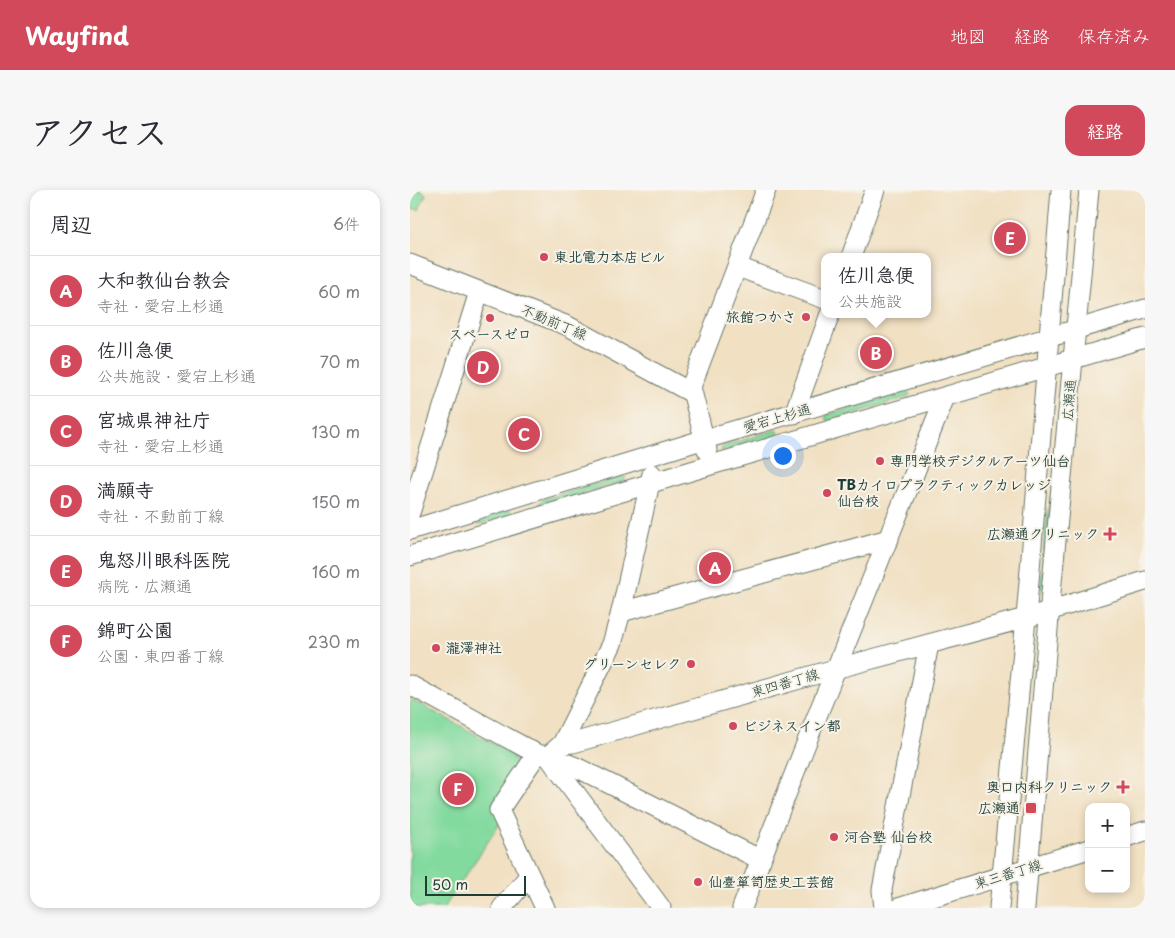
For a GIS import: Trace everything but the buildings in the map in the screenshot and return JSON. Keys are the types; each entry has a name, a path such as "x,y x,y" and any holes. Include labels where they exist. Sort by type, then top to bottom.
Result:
{"street":[{"path":"710,465 691,387 766,190"},
{"path":"852,253 875,190"},
{"name":"広瀬通","path":"999,908 1026,618 1062,190"},
{"name":"広瀬通","path":"1025,908 1088,190"},
{"name":"不動前丁線","path":"410,264 568,326 692,393"},
{"path":"738,267 821,298"},
{"path":"410,513 479,292"},
{"name":"愛宕上杉通","path":"410,530 656,454 1145,310"},
{"path":"794,414 829,318"},
{"name":"愛宕上杉通","path":"410,556 710,465 1145,338"},
{"path":"742,908 945,397"},
{"path":"545,908 499,810 549,751 612,644 622,612 656,454"},
{"path":"622,612 889,539"},
{"path":"1050,610 1145,581"},
{"name":"東四番丁線","path":"549,751 582,740 1050,610"},
{"path":"884,908 882,890 929,644"},
{"path":"410,685 549,751 576,767 761,860"},
{"path":"549,751 660,908"},
{"path":"1130,836 1145,831"},
{"name":"東三番丁線","path":"898,908 1085,850"},
{"path":"502,908 530,876"}],"green space":[{"path":"414,190 419,190 426,194 419,210 410,208 410,200"},
{"path":"907,391 910,394 908,397 829,421 825,418 827,415"},
{"path":"776,430 779,432 778,435 724,451 721,450 723,446"},
{"path":"622,476 626,478 624,481 543,506 539,504 542,500"},
{"path":"1051,495 1042,589 1040,587 1045,530"},
{"path":"509,509 511,511 509,515 478,525 474,522 476,519"},
{"path":"410,699 509,752 521,770 499,825 444,908 410,908"}],"place":[{"name":"鬼怒川眼科医院","path":"1010,238"},
{"name":"東北電力本店ビル","path":"544,257"},
{"name":"旅館つかさ","path":"806,317"},
{"name":"スペースゼロ","path":"490,318"},
{"name":"佐川急便","path":"876,353"},
{"name":"満願寺","path":"483,367"},
{"name":"宮城県神社庁","path":"524,434"},
{"name":"専門学校デジタルアーツ仙台","path":"880,461"},
{"name":"TBカイロプラクティックカレッジ 仙台校","path":"827,493"},
{"name":"広瀬通クリニック","path":"1110,534"},
{"name":"大和教仙台教会","path":"715,568"},
{"name":"瀧澤神社","path":"436,648"},
{"name":"グリーンセレク","path":"691,664"},
{"name":"ビジネスイン都","path":"733,726"},
{"name":"奥口内科クリニック","path":"1123,787"},
{"name":"錦町公園","path":"458,789"},
{"name":"広瀬通","path":"1031,808"},
{"name":"河合塾 仙台校","path":"834,837"},
{"name":"仙臺箪笥歴史工芸館","path":"698,882"}]}
